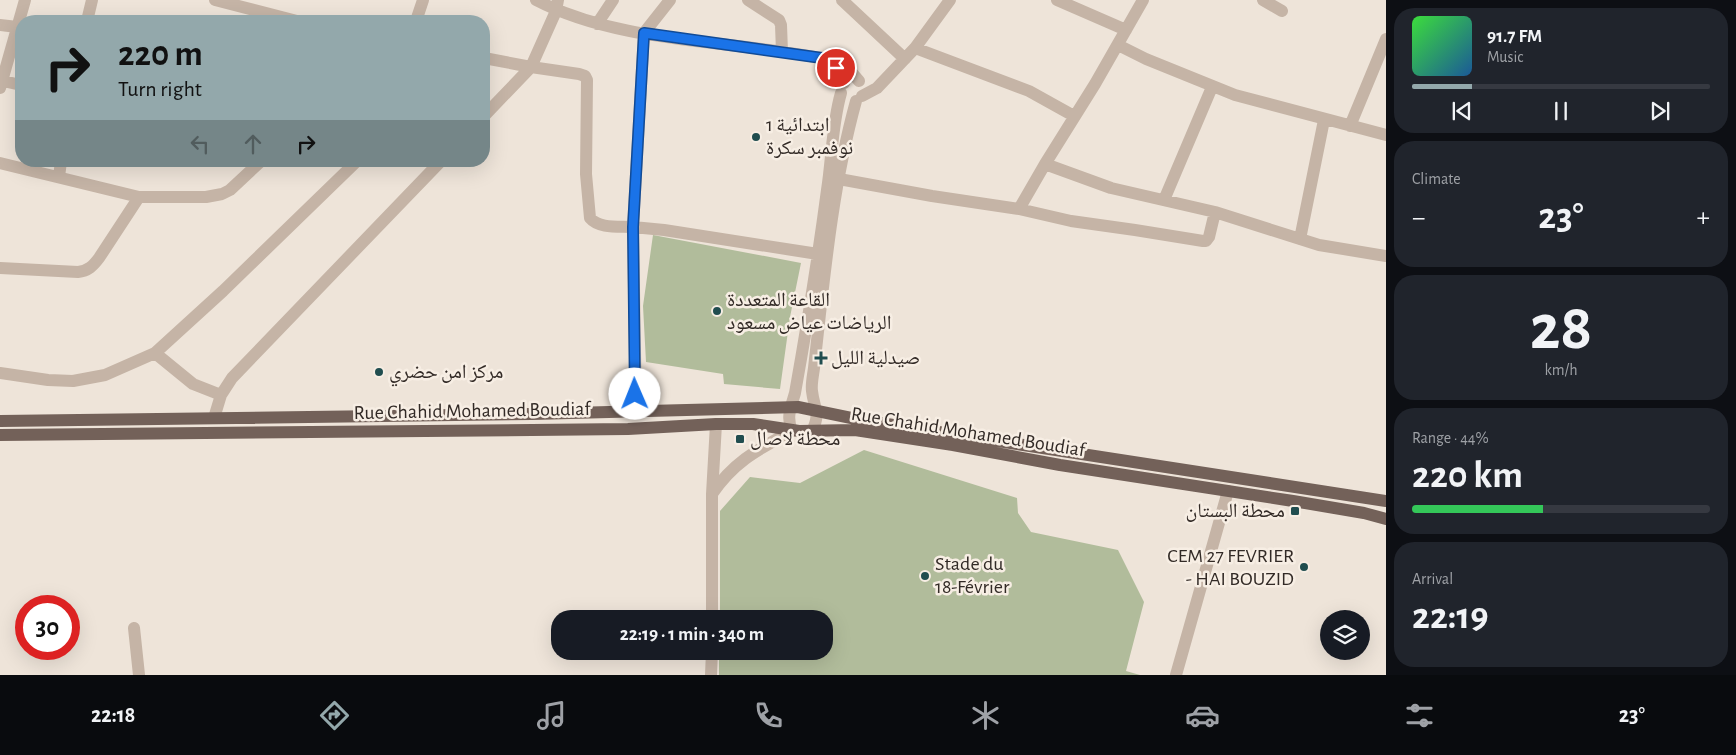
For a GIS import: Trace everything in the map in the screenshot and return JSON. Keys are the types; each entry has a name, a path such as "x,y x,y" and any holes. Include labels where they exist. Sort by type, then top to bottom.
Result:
{"main road":[{"name":"Rue Chahid Mohamed Boudiaf","path":"0,421 636,412 791,407 817,409 861,420 1386,501"},
{"name":"Rue Chahid Mohamed Boudiaf","path":"0,435 628,428 716,424 753,424 792,431 812,432 855,430 1060,465 1338,508 1386,519"}],"street":[{"path":"21,15 25,0"},
{"path":"88,15 92,0"},
{"path":"215,0 274,15"},
{"path":"418,15 423,0"},
{"path":"536,0 557,5 597,24 644,33 829,59 846,66 859,90 847,133 827,255 812,385 812,393 817,409 817,418 812,432"},
{"path":"597,24 613,0"},
{"path":"636,412 633,227 644,33 670,0"},
{"path":"748,0 779,20 781,25 782,52"},
{"path":"842,0 905,59"},
{"path":"829,59 840,72 843,88 849,101 859,90 877,88 888,74 915,48 950,0"},
{"path":"1057,0 1126,30"},
{"path":"1019,209 1044,164 1144,0"},
{"path":"1263,0 1282,11"},
{"path":"490,110 531,67 557,5"},
{"path":"0,25 15,27"},
{"path":"15,34 1,84 15,85"},
{"path":"1350,126 1386,39"},
{"path":"1118,45 1212,87 1235,95 1386,135"},
{"path":"915,48 1029,91 1074,116"},
{"path":"490,59 579,74 586,78 586,174 590,218 595,223 664,230 818,254"},
{"path":"712,494 738,463 759,448 792,431 789,417 795,393 818,254 829,178 835,117 843,88 849,79 859,90"},
{"path":"1164,200 1212,87"},
{"path":"1300,240 1324,120"},
{"path":"0,163 15,167"},
{"path":"1044,164 1104,185 1215,212 1300,240 1386,256"},
{"path":"17,167 139,197 206,197 222,194 230,190 255,167"},
{"path":"59,177 60,167"},
{"path":"0,373 73,382 105,375 155,353 223,291 351,167"},
{"path":"214,418 221,395 232,378 434,167"},
{"path":"839,179 1019,209 1071,221 1203,241 1206,241 1209,237 1215,212"},
{"path":"0,268 78,272 88,270 99,258 139,197"},
{"path":"155,353 193,384 221,395"},
{"path":"712,610 712,494 716,424"},
{"path":"1176,675 1228,491"},
{"path":"134,628 139,675"},
{"path":"712,660 712,675"}],"green space":[{"name":"القاعة المتعددة الرياضات عياض مسعود","path":"653,235 801,263 790,317 780,389 724,384 723,374 646,362 643,306"},
{"name":"Stade du 18-Février","path":"864,450 1017,498 1018,513 1031,532 1118,550 1144,602 1126,671 1140,675 719,675 719,660 833,660 833,610 720,610 720,511 750,477 800,483"}],"place":[{"name":"ابتدائية 1 نوفمبر سكرة","path":"756,137"},
{"name":"القاعة المتعددة الرياضات عياض مسعود","path":"717,311"},
{"name":"صيدلية الليل","path":"821,358"},
{"name":"مركز امن حضري","path":"379,372"},
{"name":"محطة لاصال","path":"740,439"},
{"name":"محطة البستان","path":"1295,511"},
{"name":"CEM 27 FEVRIER - HAI BOUZID","path":"1304,567"},
{"name":"Stade du 18-Février","path":"925,576"}],"route":[{"path":"635,394 633,227 644,33 829,59 836,68"}]}
